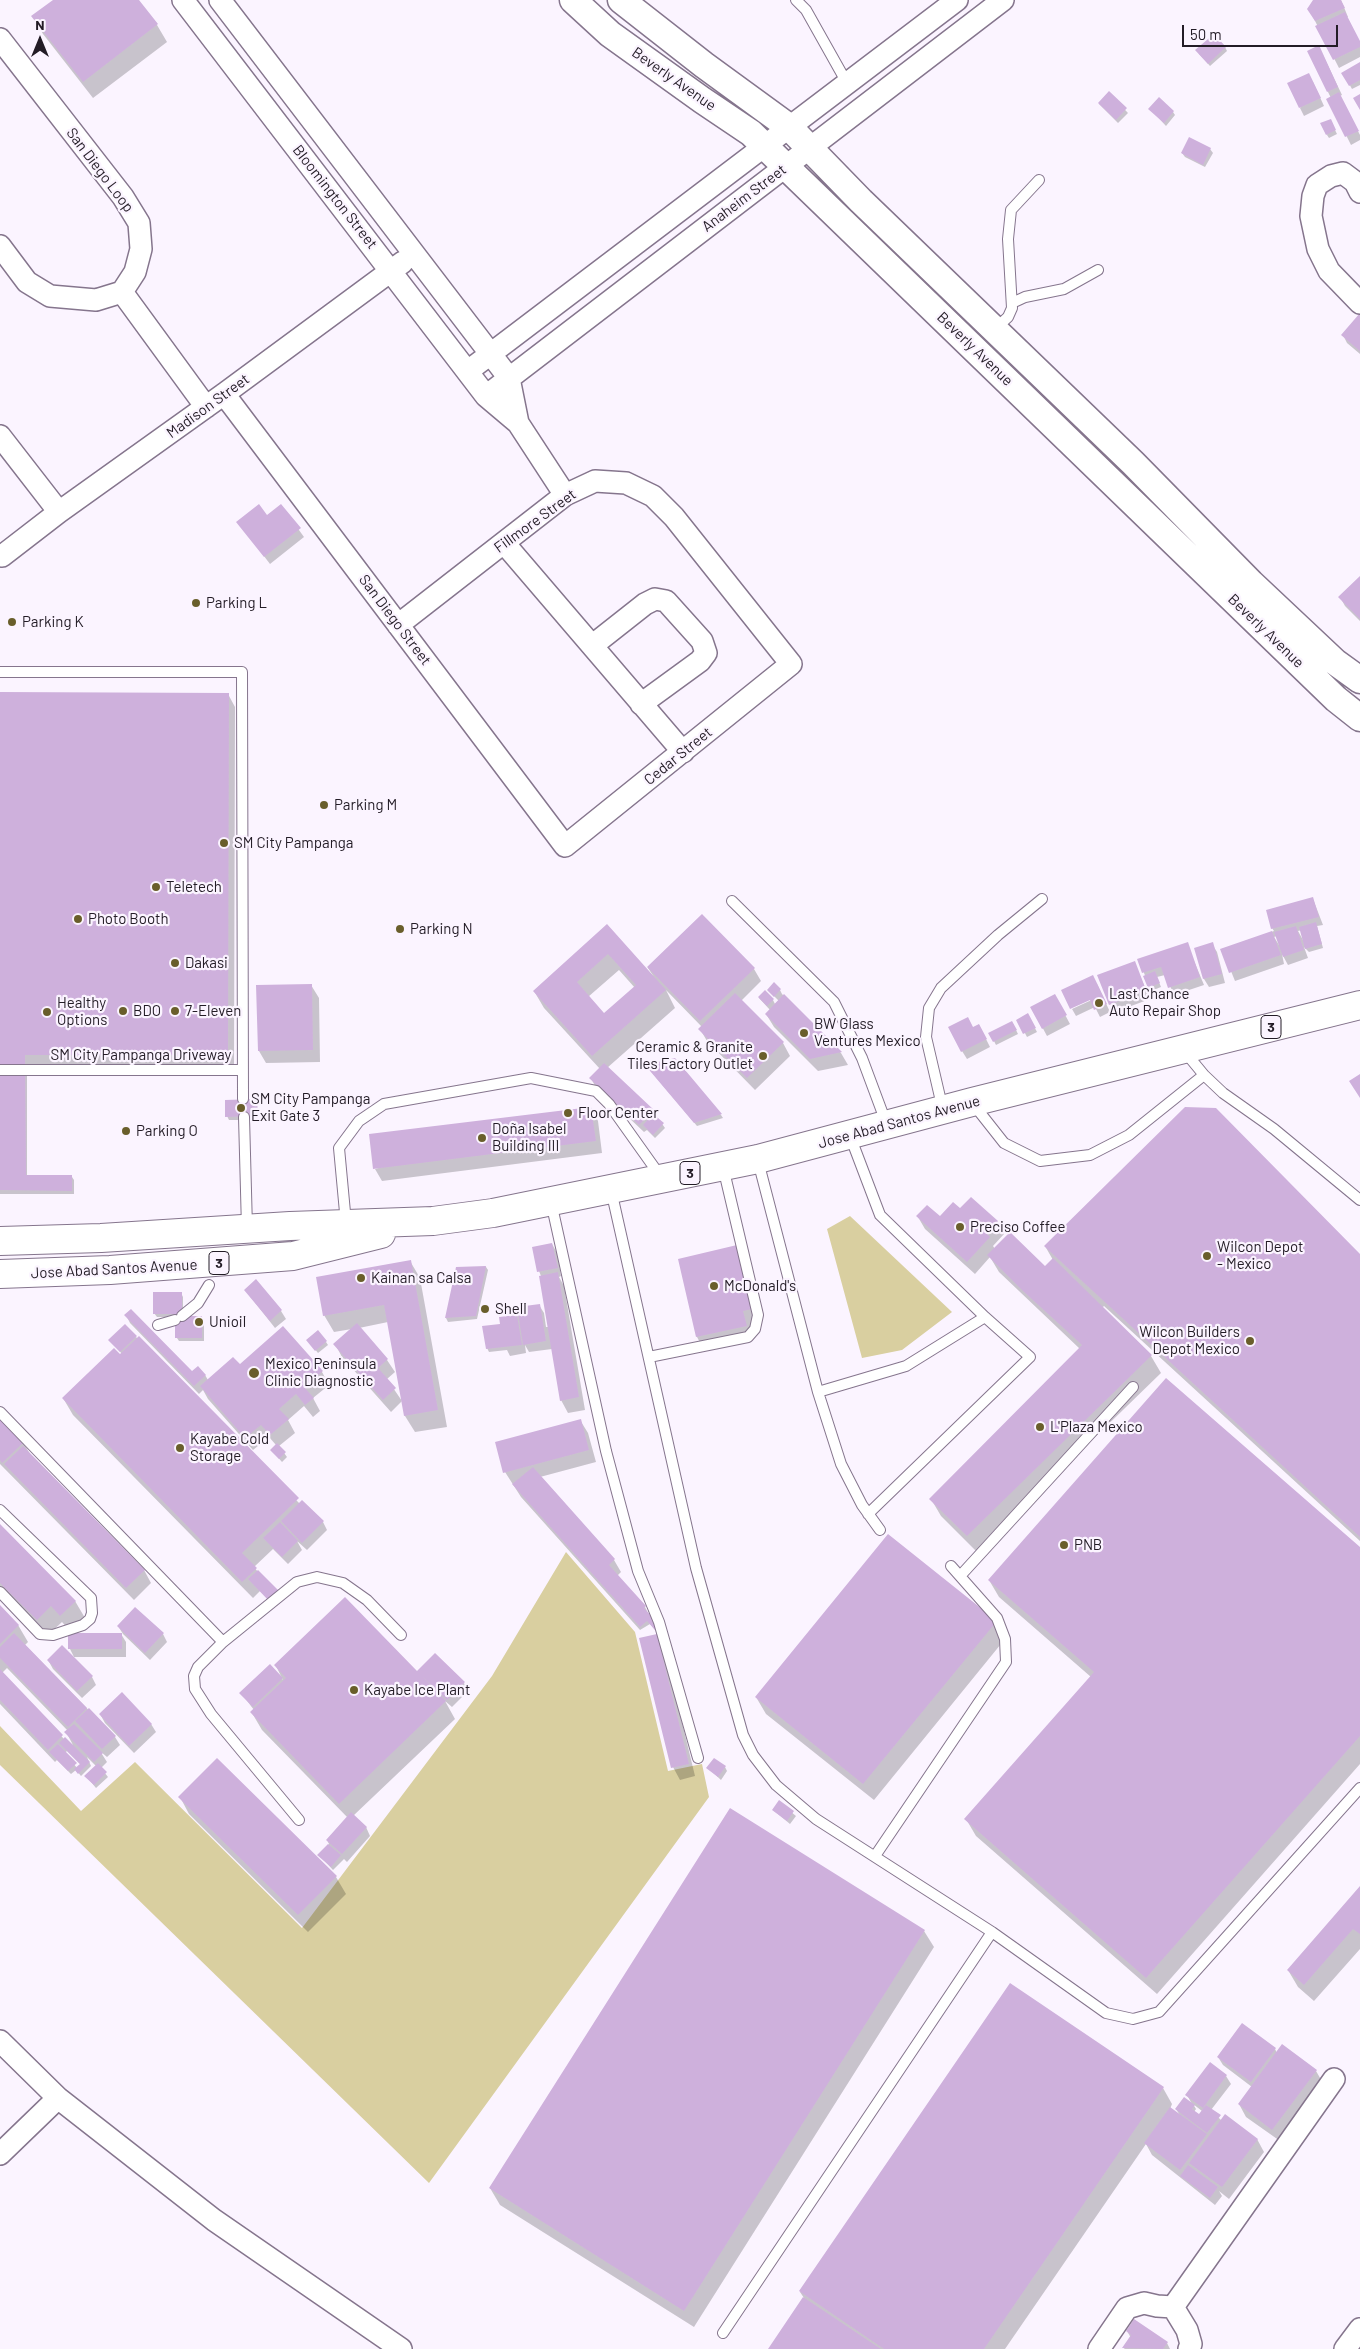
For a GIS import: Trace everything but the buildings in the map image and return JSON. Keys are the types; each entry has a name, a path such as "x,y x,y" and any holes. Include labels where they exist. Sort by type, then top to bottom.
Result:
{"highway":[{"name":"Jose Abad Santos Avenue","path":"0,1241 434,1221 493,1213 758,1159 972,1102 1360,1005"},
{"name":"Jose Abad Santos Avenue","path":"0,1274 139,1268 293,1256 434,1221"},
{"path":"38,1240 39,1273"}],"street":[{"name":"Bloomington Street","path":"183,0 486,396 518,423"},
{"name":"Bloomington Street","path":"220,0 509,378"},
{"name":"Beverly Avenue","path":"573,0 610,34 702,100 752,133 1336,699 1360,718"},
{"name":"Beverly Avenue","path":"621,0 704,65 790,127 861,201 1133,463 1251,583 1335,662 1360,680"},
{"name":"Anaheim Street","path":"468,371 957,0"},
{"name":"Anaheim Street","path":"486,396 1002,0"},
{"name":"San Diego Loop","path":"0,39 123,197 139,223 141,249 135,272 122,292"},
{"path":"1360,192 1355,182 1343,173 1331,176 1316,185 1313,196 1312,216 1318,249 1329,271 1360,303"},
{"path":"0,246 27,282 50,296 96,300 122,292 206,407"},
{"name":"Madison Street","path":"2,556 59,512 224,394 413,254"},
{"path":"509,378 518,423 565,494"},
{"name":"San Diego Street","path":"224,394 565,846"},
{"path":"0,436 59,512"},
{"name":"Fillmore Street","path":"398,625 565,494 595,481 626,483 653,496 674,517 791,664"},
{"path":"504,543 594,645 641,704 683,752"},
{"path":"594,645 645,604 655,599 666,601 702,641 706,653 700,661 641,704"},
{"name":"Cedar Street","path":"565,846 791,664"},
{"path":"0,2041 58,2098 214,2220 401,2349"},
{"path":"1173,2307 1334,2079"},
{"path":"0,2154 58,2098"},
{"path":"1099,2349 1127,2308 1144,2303 1173,2307"},
{"path":"1173,2307 1187,2330 1192,2344 1190,2349"},
{"path":"1345,2349 1360,2329"}],"lane":[{"path":"796,0 806,10 847,83"},
{"path":"994,329 1008,317 1012,303 1008,239 1011,210 1039,180"},
{"path":"1012,303 1025,297 1064,289 1098,270"},
{"name":"SM City Pampanga Driveway","path":"0,672 242,672 242,1070 0,1070"},
{"path":"944,1111 926,1037 929,1008 941,988 998,935 1042,899"},
{"path":"732,901 834,1002 862,1058 887,1126"},
{"path":"1183,1049 1204,1075 1223,1093 1274,1129 1360,1200"},
{"path":"242,1070 243,1099"},
{"path":"972,1102 1004,1144 1040,1161 1090,1155 1129,1136 1204,1075"},
{"path":"346,1224 339,1148 358,1121 384,1104 531,1078 596,1090 609,1104 662,1179"},
{"path":"244,1117 247,1229"},
{"path":"850,1135 880,1215 985,1317 1030,1357 868,1514"},
{"path":"758,1159 818,1392 840,1464 868,1514 880,1530"},
{"path":"649,1357 748,1337 755,1329 758,1315 722,1167"},
{"path":"611,1189 696,1568 743,1735 753,1755 776,1785 816,1819 992,1932 1106,2013 1133,2019 1159,2012 1360,1788"},
{"path":"551,1201 608,1460 638,1571 659,1622 698,1758"},
{"path":"158,1325 179,1318 198,1303 209,1285"},
{"path":"818,1392 906,1366 985,1317"},
{"path":"960,1575 1133,1387"},
{"path":"0,1412 223,1642"},
{"path":"0,1510 91,1598 92,1613 90,1619 83,1625 53,1635 40,1634 0,1592"},
{"path":"875,1856 1006,1662 1005,1639 997,1618 951,1566"},
{"path":"299,1820 211,1714 195,1689 194,1676 198,1667 223,1642 297,1582 317,1577 343,1583 367,1600 401,1635"},
{"path":"722,2333 992,1932"}],"shaded area":[{"path":"850,1216 952,1312 902,1350 862,1358 827,1229"},
{"path":"566,1552 635,1632 668,1771 702,1764 709,1797 429,2183 0,1765 0,1726 81,1811 135,1762 302,1928 492,1676"}],"place":[{"name":"Parking L","path":"196,603"},
{"name":"Parking K","path":"12,622"},
{"name":"Parking M","path":"324,805"},
{"name":"SM City Pampanga","path":"224,843"},
{"name":"Teletech","path":"156,887"},
{"name":"Photo Booth","path":"78,919"},
{"name":"Parking N","path":"400,929"},
{"name":"Dakasi","path":"175,963"},
{"name":"Last Chance Auto Repair Shop","path":"1099,1003"},
{"name":"BDO","path":"123,1011"},
{"name":"7-Eleven","path":"175,1011"},
{"name":"Healthy Options","path":"47,1012"},
{"name":"BW Glass Ventures Mexico","path":"804,1033"},
{"name":"Ceramic & Granite Tiles Factory Outlet","path":"763,1056"},
{"name":"SM City Pampanga Exit Gate 3","path":"241,1108"},
{"name":"Floor Center","path":"568,1113"},
{"name":"Parking O","path":"126,1131"},
{"name":"Doña Isabel Building III","path":"482,1138"},
{"name":"Preciso Coffee","path":"960,1227"},
{"name":"Wilcon Depot - Mexico","path":"1207,1256"},
{"name":"Kainan sa Calsa","path":"361,1278"},
{"name":"McDonald's","path":"714,1286"},
{"name":"Shell","path":"485,1309"},
{"name":"Unioil","path":"199,1322"},
{"name":"Wilcon Builders Depot Mexico","path":"1250,1341"},
{"name":"Mexico Peninsula Clinic Diagnostic","path":"254,1373"},
{"name":"L'Plaza Mexico","path":"1040,1427"},
{"name":"Kayabe Cold Storage","path":"180,1448"},
{"name":"PNB","path":"1064,1545"},
{"name":"Kayabe Ice Plant","path":"354,1690"}]}
